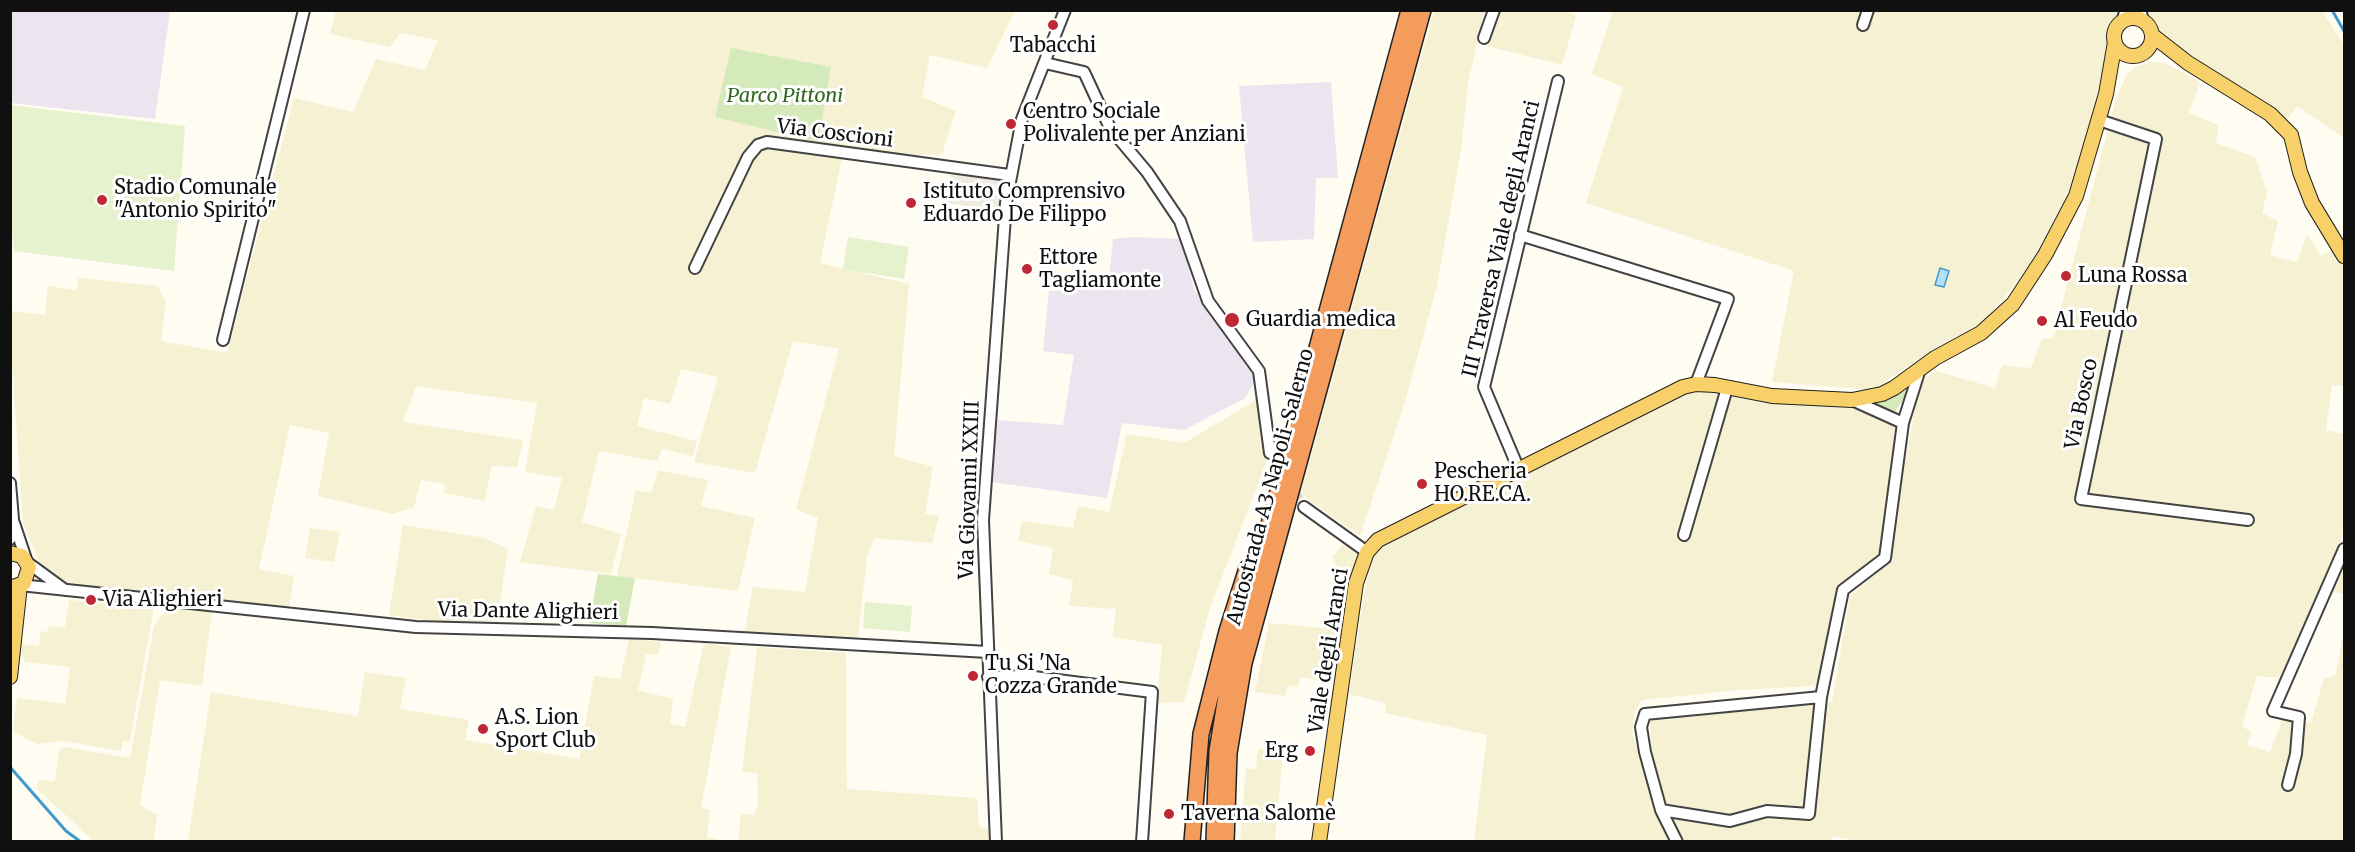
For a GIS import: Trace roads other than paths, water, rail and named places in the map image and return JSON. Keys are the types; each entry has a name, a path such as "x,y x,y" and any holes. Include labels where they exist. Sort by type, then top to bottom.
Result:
{"highway":[{"name":"Autostrada A3 Napoli-Salerno","path":"1214,842 1214,782 1224,699 1289,447 1409,10"},
{"name":"Autostrada A3 Napoli-Salerno","path":"1226,842 1230,743 1244,663 1423,10"},
{"path":"1192,842 1201,734 1210,695 1227,631 1262,521 1289,447"}],"main road":[{"path":"2106,94 2115,31 2124,16 2132,18 2142,15 2152,35 2188,63"},
{"path":"2146,50 2152,35"},
{"path":"2115,42 2121,52 2132,56"},
{"path":"2106,94 2121,66 2132,56 2146,50 2166,52 2188,63 2270,114 2291,135 2312,203 2344,256"},
{"name":"Viale degli Aranci","path":"1319,842 1356,583 1366,552 1388,533 1683,387 1696,384 1772,396 1852,400 1882,394 1920,368 1981,333 2013,304 2045,255 2076,196 2106,94"},
{"path":"10,554 18,554 27,561 28,576 15,586 10,677"},
{"path":"10,618 14,633"}],"street":[{"path":"223,340 304,10"},
{"name":"Via Giovanni XXIII","path":"996,842 983,520 1009,175 1022,119 1065,10"},
{"path":"1484,38 1494,10"},
{"path":"1863,25 1868,10"},
{"path":"1045,63 1084,72 1110,128 1147,172 1179,221 1208,301 1259,371 1270,453"},
{"name":"III Traversa Viale degli Aranci","path":"1519,470 1484,387 1558,81"},
{"name":"Via Bosco","path":"2099,120 2156,139 2081,499 2248,520"},
{"name":"Via Coscioni","path":"695,268 748,157 758,145 767,142 1009,175"},
{"path":"1520,235 1728,299 1696,384"},
{"path":"1660,810 1730,821 1767,811 1809,814 1821,697 1843,590 1885,558 1903,423 1920,368"},
{"path":"1684,535 1727,388"},
{"path":"1852,400 1903,423"},
{"path":"10,483 13,519 10,539"},
{"path":"1304,507 1366,552"},
{"path":"13,519 27,561 68,592"},
{"path":"2288,785 2296,754 2299,717 2273,711 2344,549"},
{"name":"Via Dante Alighieri","path":"15,586 416,627 640,632 988,652"},
{"path":"988,677 1026,676 1152,693 1142,842"},
{"path":"1677,842 1660,810 1642,736 1645,714 1821,697"}],"water":[{"path":"1940,268 1949,271 1944,287 1935,285"}],"waterway":[{"path":"2332,10 2344,31"},
{"path":"10,767 66,831 81,842"}],"tunnel":[{"path":"1270,453 1304,507"}],"place":[{"name":"Tabacchi","path":"1053,25"},
{"name":"Centro Sociale Polivalente per Anziani","path":"1011,124"},
{"name":"Stadio Comunale \"Antonio Spirito\"","path":"102,200"},
{"name":"Istituto Comprensivo Eduardo De Filippo","path":"911,203"},
{"name":"Ettore Tagliamonte","path":"1027,269"},
{"name":"Luna Rossa","path":"2066,276"},
{"name":"Guardia medica","path":"1232,320"},
{"name":"Al Feudo","path":"2042,321"},
{"name":"Pescheria HO.RE.CA.","path":"1422,484"},
{"name":"Via Alighieri","path":"91,600"},
{"name":"Tu Si 'Na Cozza Grande","path":"973,676"},
{"name":"A.S. Lion Sport Club","path":"483,729"},
{"name":"Erg","path":"1310,751"},
{"name":"Taverna Salomè","path":"1169,814"}],"park label":[{"name":"Parco Pittoni","path":"785,96"}]}
